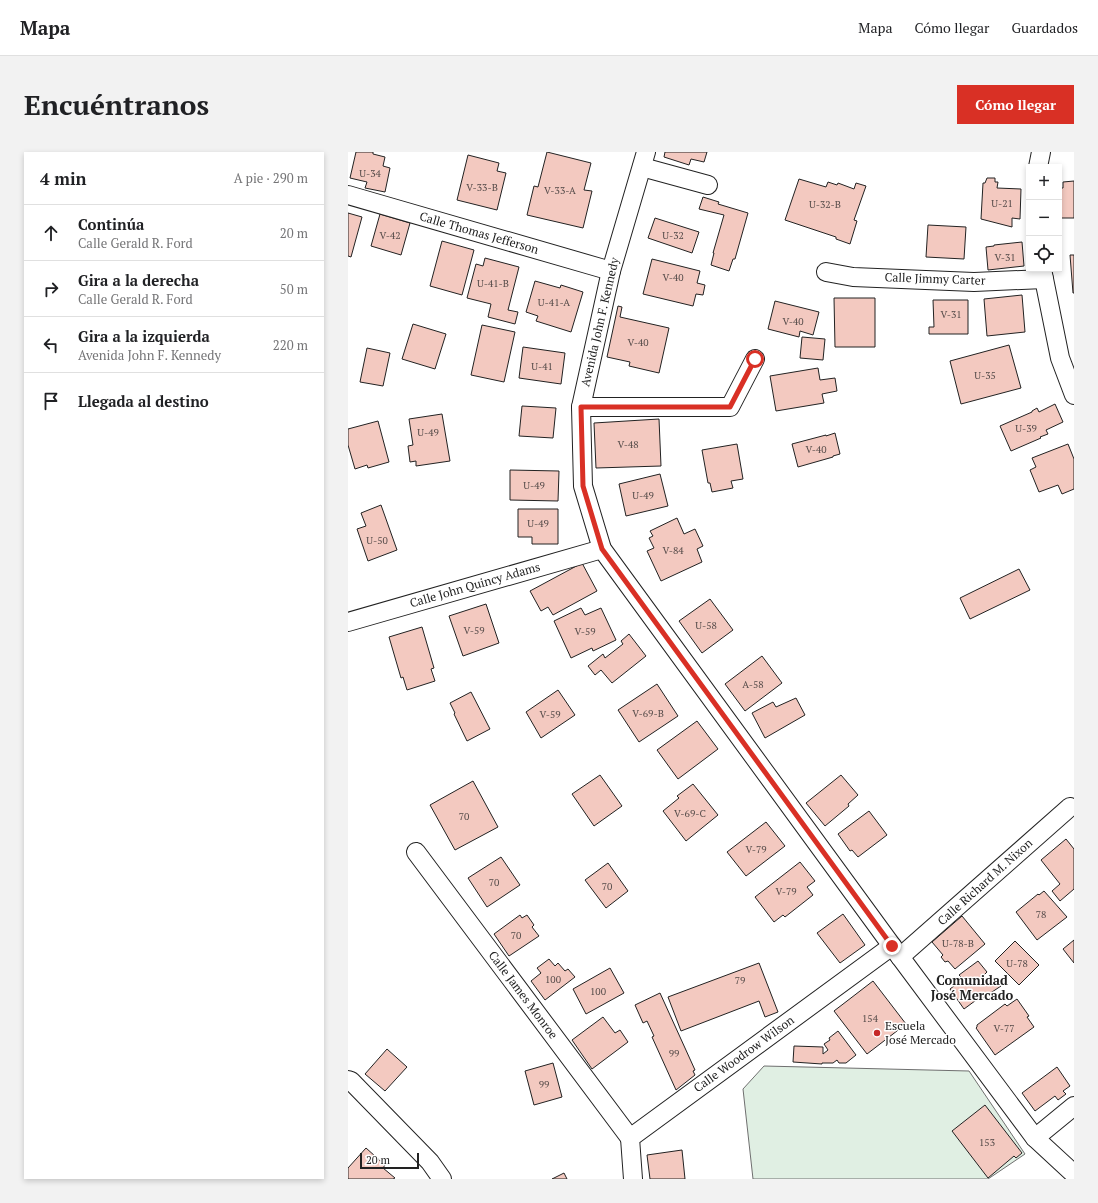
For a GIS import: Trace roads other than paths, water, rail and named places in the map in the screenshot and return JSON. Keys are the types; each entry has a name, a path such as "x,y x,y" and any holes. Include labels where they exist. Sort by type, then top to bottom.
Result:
{"street":[{"path":"1039,164 1041,152"},
{"path":"644,159 708,185"},
{"name":"Avenida John F. Kennedy","path":"644,159 611,271 581,407 583,486 602,549 896,952 1035,1138 1074,1174"},
{"name":"Calle Thomas Jefferson","path":"348,195 611,271"},
{"name":"Calle Jimmy Carter","path":"826,272 853,277 974,282 1043,274"},
{"path":"1043,274 1067,356 1074,395"},
{"path":"581,407 730,407 755,359"},
{"name":"Calle John Quincy Adams","path":"348,622 602,549"},
{"name":"Calle Richard M. Nixon","path":"896,952 1070,807"},
{"name":"Calle James Monroe","path":"416,852 630,1138"},
{"name":"Calle Woodrow Wilson","path":"630,1138 896,952"},
{"path":"348,1080 351,1081 430,1162 442,1179"},
{"path":"1035,1138 1074,1106"},
{"path":"630,1138 633,1179"}],"place":[{"name":"Escuela José Mercado","path":"877,1033"}],"district":[{"name":"Comunidad José Mercado","path":"972,988"}]}
